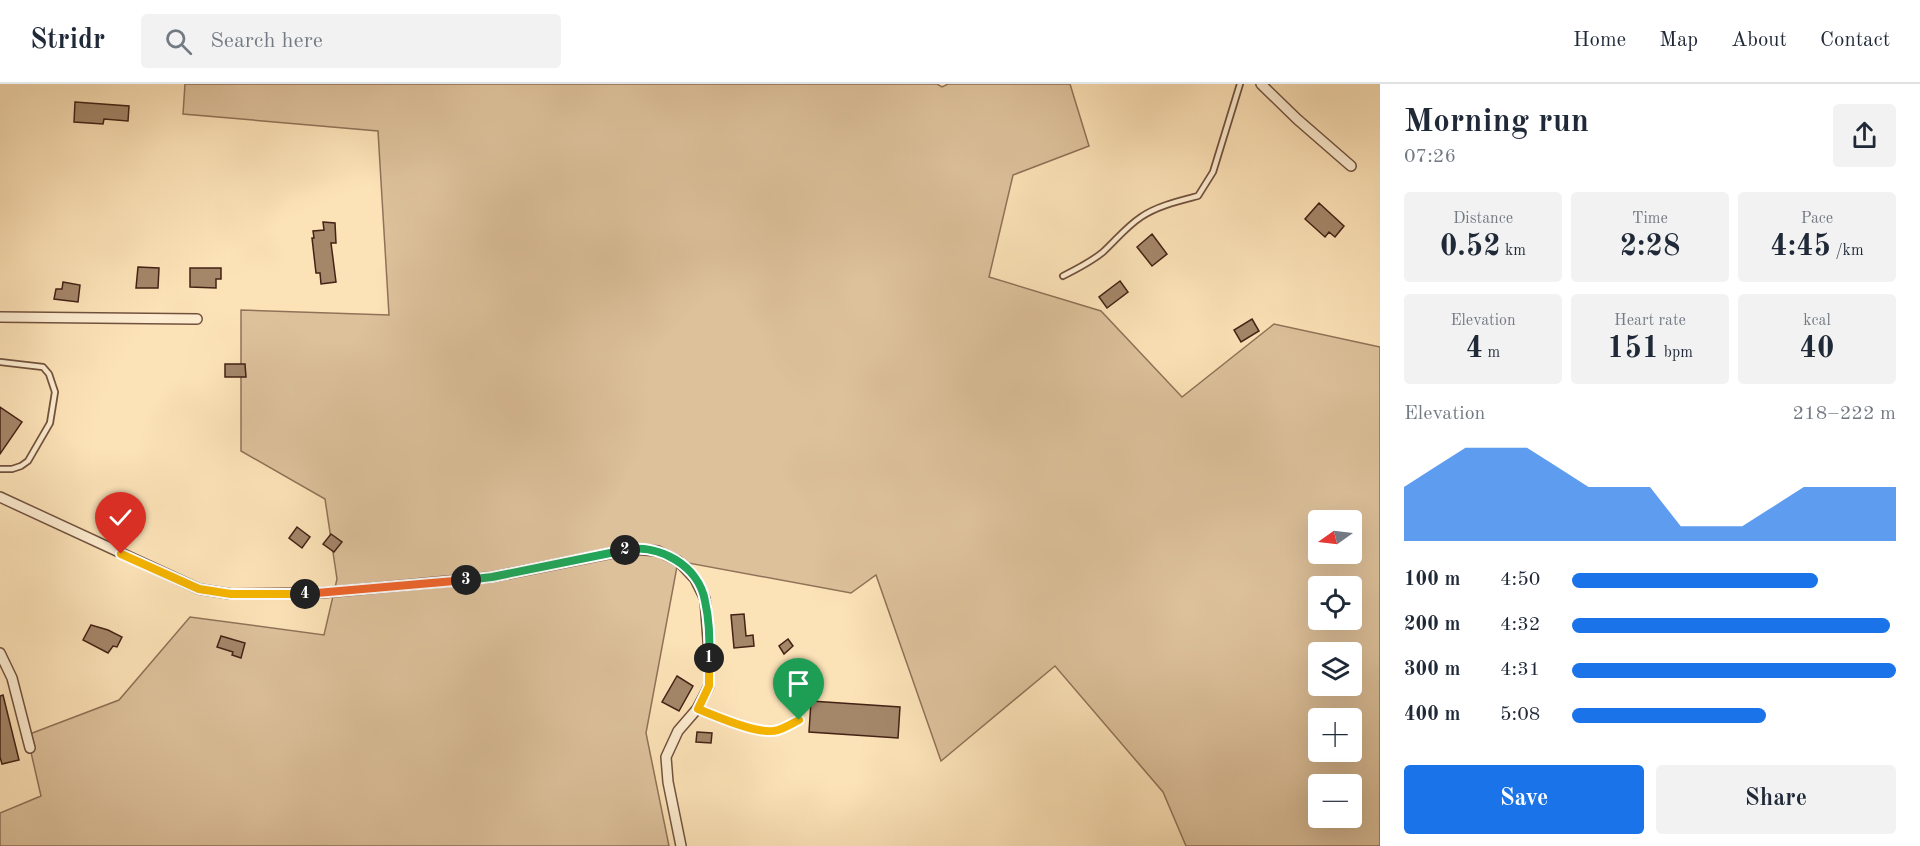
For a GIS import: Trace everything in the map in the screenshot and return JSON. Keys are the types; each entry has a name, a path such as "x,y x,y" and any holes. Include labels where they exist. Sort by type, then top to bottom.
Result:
{"street":[{"path":"1261,84 1351,166"},
{"path":"0,317 197,319"},
{"path":"1,501 199,589 231,594 321,593 480,578 632,549 658,551 678,561 695,579 705,599 710,654 709,686 698,709 678,732 666,757 668,782 681,846"},
{"path":"0,653 12,678 30,748"}],"lane":[{"path":"1063,276 1102,253 1125,229 1142,216 1197,196 1213,172 1240,84"},
{"path":"0,362 43,368 49,374 55,392 50,423 28,461 12,469 0,469"},
{"path":"698,709 766,732 778,730 799,720"}],"shaded area":[{"path":"185,84 937,84 942,87 948,84 1070,84 1089,146 1013,175 989,277 1101,311 1182,397 1274,324 1380,347 1380,846 1186,846 1163,792 1055,666 941,761 876,575 851,593 678,561 646,733 669,846 0,846 0,813 41,796 27,735 119,700 190,617 324,635 337,579 325,499 241,451 241,310 389,315 378,131 183,114"}],"building":[{"path":"75,102 129,106 128,121 104,119 103,124 74,122"},
{"path":"1319,203 1344,226 1335,237 1329,232 1325,237 1305,219"},
{"path":"323,222 335,223 336,243 331,243 336,282 321,284 320,273 316,273 312,238 314,238 313,231 324,230"},
{"path":"1152,234 1167,254 1152,266 1137,247"},
{"path":"138,267 159,268 158,288 136,288"},
{"path":"190,268 221,268 221,279 216,279 216,288 190,287"},
{"path":"1120,281 1128,292 1107,308 1099,297"},
{"path":"63,282 80,285 78,302 54,299 56,289 62,289"},
{"path":"1252,319 1259,331 1241,342 1234,330"},
{"path":"225,364 245,364 246,377 225,377"},
{"path":"0,407 22,422 0,454"},
{"path":"297,527 310,537 302,548 289,538"},
{"path":"331,534 342,542 334,552 323,544"},
{"path":"744,614 746,636 753,635 754,646 734,648 731,615"},
{"path":"91,625 122,637 117,647 113,646 108,653 83,640"},
{"path":"221,636 245,643 241,658 232,655 233,652 217,647"},
{"path":"788,639 793,646 784,654 779,646"},
{"path":"677,676 693,686 679,711 662,702"},
{"path":"3,695 19,760 2,764 0,696"},
{"path":"811,701 900,707 898,738 809,732"},
{"path":"697,732 712,733 711,743 696,742"}],"route":[{"path":"121,554 199,589 231,594 321,593 492,577 632,549 658,551 678,561 695,579 705,599 710,654 709,686 698,709 766,732 778,730 799,720"}]}
